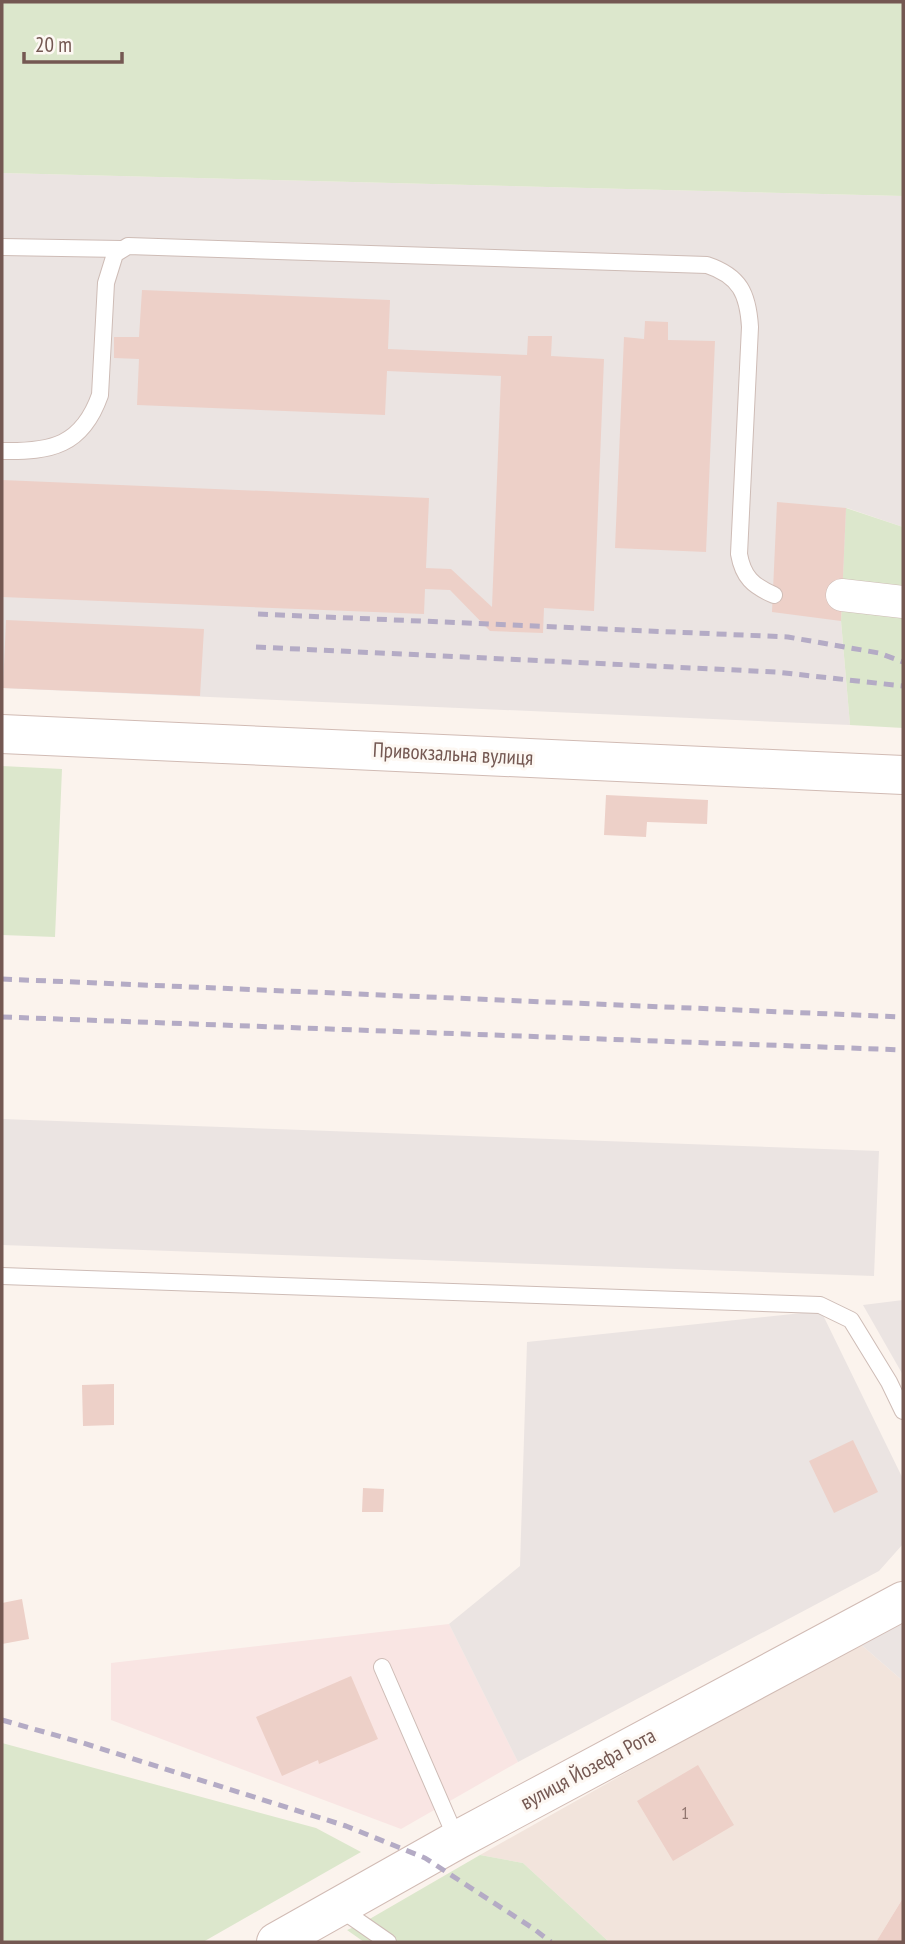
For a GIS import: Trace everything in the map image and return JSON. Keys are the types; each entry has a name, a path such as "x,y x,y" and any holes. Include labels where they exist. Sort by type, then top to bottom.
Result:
{"main road":[{"name":"Привокзальна вулиця","path":"2,734 903,775"},
{"name":"вулиця Йозефа Рота","path":"276,1942 457,1840 903,1601"}],"street":[{"path":"842,595 903,602"}],"lane":[{"path":"2,451 36,451 64,443 96,407 100,395 106,282 115,254 128,246 707,265 720,269 741,287 747,299 749,313 739,554 741,567 750,581 774,595"},
{"path":"2,247 121,249"},
{"path":"2,1276 820,1305 851,1320 889,1382 903,1411"},
{"path":"382,1667 457,1840"},
{"path":"338,1907 388,1942"}],"shaded area":[{"path":"2,173 903,196 903,527 847,508 841,621 850,725 2,688"},
{"path":"2,1119 879,1151 874,1276 2,1245"},
{"path":"903,1300 903,1375 863,1305"},
{"path":"821,1311 903,1479 903,1544 879,1571 518,1762 449,1624 520,1566 527,1342"},
{"path":"903,1616 903,1681 858,1642"},
{"path":"449,1624 518,1762 401,1829 111,1720 111,1663"},
{"path":"858,1642 903,1681 903,1898 876,1942 609,1942 523,1863 480,1855"}],"green space":[{"path":"2,2 903,2 903,196 2,173"},
{"path":"846,508 903,527 903,728 850,725 841,621"},
{"path":"2,766 62,769 55,937 2,935"},
{"path":"2,1743 316,1828 361,1852 203,1942 2,1942"},
{"path":"480,1855 523,1863 609,1942 364,1942 347,1930"}],"building":[{"path":"142,290 390,300 388,349 527,355 528,336 552,336 551,356 604,359 594,611 544,608 543,633 490,631 450,590 425,589 424,614 2,597 2,480 429,498 426,568 451,569 492,607 501,376 387,371 385,415 137,405 139,359 114,358 114,337 139,337"},
{"path":"645,321 668,322 668,340 715,341 706,552 615,548 624,337 644,339"},
{"path":"777,502 846,508 841,621 772,612"},
{"path":"6,620 204,629 200,696 3,688"},
{"path":"606,795 708,800 707,824 647,822 646,837 604,835"},
{"path":"114,1384 114,1425 83,1426 82,1385"},
{"path":"853,1440 878,1492 834,1513 809,1461"},
{"path":"363,1488 384,1489 383,1512 362,1512"},
{"path":"22,1599 29,1639 2,1644 2,1603"},
{"path":"351,1676 378,1739 319,1764 318,1760 282,1776 256,1717"},
{"path":"698,1765 734,1825 673,1861 637,1801"},
{"path":"903,1898 903,1942 876,1942"}],"railway":[{"path":"258,614 788,637 879,653 903,662"},
{"path":"256,647 776,672 903,686"},
{"path":"2,979 903,1017"},
{"path":"2,1017 903,1050"},
{"path":"2,1720 346,1826 425,1858 551,1942"}]}
